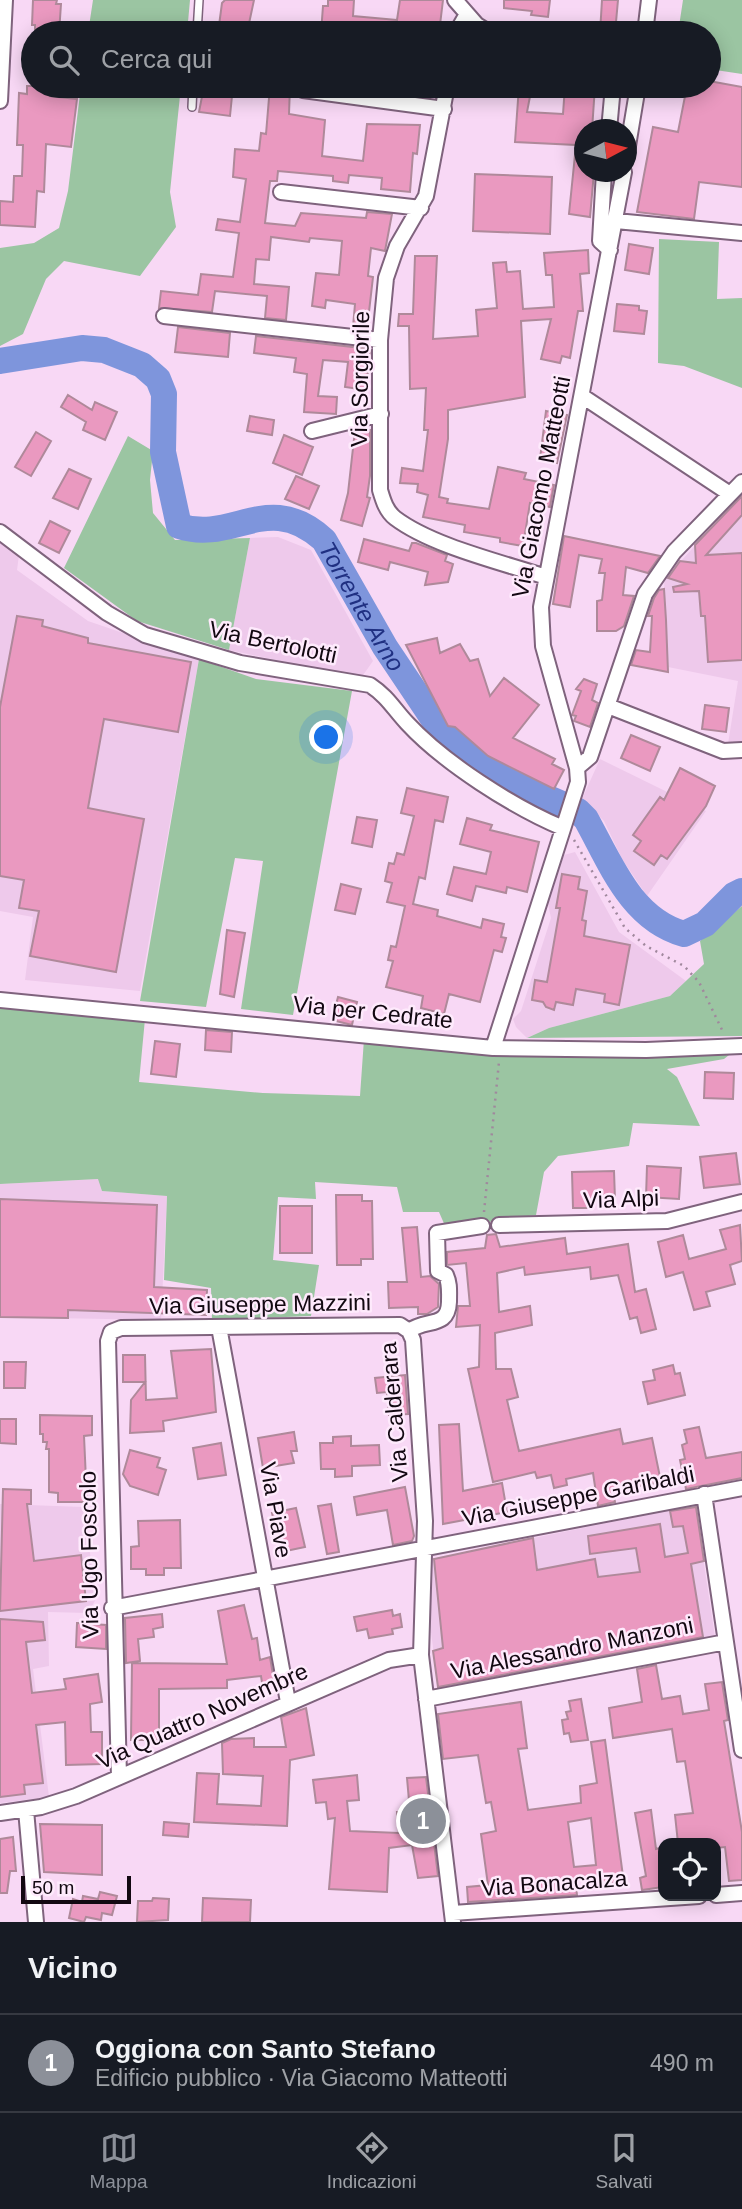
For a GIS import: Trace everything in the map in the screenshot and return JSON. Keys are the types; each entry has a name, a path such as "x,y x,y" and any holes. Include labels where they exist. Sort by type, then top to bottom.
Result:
{"street":[{"path":"0,101 5,0"},
{"path":"455,0 473,21"},
{"path":"646,21 649,0"},
{"path":"463,21 467,14"},
{"path":"362,98 444,109"},
{"name":"Via Sorgiorile","path":"445,98 426,196 391,261 386,278 380,340 380,490 384,505 394,517 445,543 546,578"},
{"path":"610,119 612,98"},
{"path":"632,119 636,98"},
{"path":"603,182 598,231 600,242 610,250"},
{"name":"Via Giacomo Matteotti","path":"497,1048 576,794 577,768 543,646 541,607 622,182"},
{"path":"281,192 421,208"},
{"path":"616,222 742,233"},
{"path":"164,316 380,340"},
{"path":"582,396 730,494"},
{"path":"312,431 381,414"},
{"path":"577,768 590,757 645,594 674,552 742,482"},
{"name":"Via Bertolotti","path":"0,532 107,613 145,635 240,663 370,685 388,697 407,723 467,773 565,824"},
{"path":"608,706 723,751 742,750"},
{"name":"Via per Cedrate","path":"0,1000 497,1048 736,1047"},
{"name":"Via Alpi","path":"499,1225 667,1221 742,1202"},
{"name":"Via Calderara","path":"423,1550 424,1493 413,1340 409,1331 417,1324 442,1320 448,1313 450,1284 446,1275 438,1271 437,1233 482,1226"},
{"name":"Via Giuseppe Mazzini","path":"111,1332 121,1328 400,1325 409,1331"},
{"name":"Via Piave","path":"219,1327 288,1702"},
{"name":"Via Ugo Foscolo","path":"111,1332 108,1341 112,1608 118,1777"},
{"name":"Via Giuseppe Garibaldi","path":"112,1608 266,1581 742,1488"},
{"path":"704,1494 742,1750"},
{"path":"423,1550 421,1656 453,1917"},
{"name":"Via Alessandro Manzoni","path":"426,1699 726,1642"},
{"name":"Via Quattro Novembre","path":"0,1814 58,1802 388,1660 421,1656"},
{"path":"26,1810 36,1922"},
{"path":"721,1895 742,1893"},
{"name":"Via Bonacalza","path":"453,1917 658,1900"}],"lane":[{"path":"198,21 199,0"},
{"path":"192,98 192,107"}],"path":[{"path":"565,824 625,928 646,946 684,966 699,982 736,1047"},
{"path":"482,1226 497,1048"}],"shaded area":[{"path":"742,494 742,743 728,744 738,681 668,667 664,579 673,559 681,561"},
{"path":"278,537 311,550 373,661 361,678 229,650 250,538"},
{"path":"0,541 19,555 17,570 88,621 199,659 140,991 25,980 33,917 0,911"},
{"path":"600,759 706,811 647,896 622,859 604,821 582,799"},
{"path":"575,852 619,932 686,981 670,996 549,1028 527,1038 516,1027 513,1019 521,1011 551,918 548,904 564,855"},
{"path":"99,1179 103,1191 167,1196 161,1320 0,1317 0,1184"},
{"path":"0,1504 84,1507 96,1599 88,1613 48,1612 49,1666 33,1669 49,1797 0,1803"},
{"path":"695,1505 715,1637 439,1693 429,1617 431,1559"}],"green space":[{"path":"93,0 190,0 188,21 90,21"},
{"path":"683,0 742,0 742,74 721,71 721,21 680,21"},
{"path":"80,98 180,98 170,192 176,227 140,276 64,261 46,279 23,334 0,346 0,248 34,243 59,228 68,191"},
{"path":"659,239 719,242 717,299 742,298 742,388 684,366 658,363"},
{"path":"128,436 153,451 150,480 153,513 175,540 250,538 229,650 137,621 64,568"},
{"path":"199,659 256,679 352,691 293,1015 241,1009 263,861 235,858 206,1007 140,1001"},
{"path":"742,906 742,1036 527,1038 549,1028 670,996 704,964 700,941"},
{"path":"0,1008 145,1019 139,1082 263,1093 360,1096 364,1039 500,1054 729,1055 724,1059 667,1069 677,1077 700,1126 633,1123 629,1146 558,1156 544,1172 536,1215 446,1228 439,1212 403,1212 397,1187 315,1182 316,1199 278,1197 273,1260 319,1265 311,1316 212,1320 211,1288 164,1280 167,1196 102,1191 98,1179 0,1184"}],"building":[{"path":"33,0 57,0 56,4 61,4 60,21 32,21"},
{"path":"225,0 254,0 250,21 220,21 222,3"},
{"path":"328,0 354,0 353,16 397,20 400,0 443,0 440,21 322,21 323,6 328,6"},
{"path":"504,0 550,0 548,17 531,15 532,11 504,8"},
{"path":"602,0 618,0 616,21 601,21"},
{"path":"721,83 742,87 742,187 699,182 694,219 637,212 653,127 678,132 685,98 721,98"},
{"path":"19,93 21,98 77,99 71,147 46,144 44,192 37,191 35,227 0,225 0,201 13,202 14,176 22,176 23,145 17,145"},
{"path":"202,98 232,98 230,116 199,112"},
{"path":"269,98 290,98 289,114 325,120 322,156 363,161 367,124 420,125 417,154 413,153 410,192 381,189 382,178 349,175 348,183 333,181 333,176 278,171 277,181 270,181 265,223 295,226 301,213 366,218 367,212 392,214 385,251 371,248 368,276 373,277 367,329 353,327 355,304 326,300 325,308 312,306 316,273 339,275 342,241 310,238 309,242 271,237 269,260 256,259 254,284 289,287 286,320 265,318 267,296 215,291 212,312 159,308 161,291 198,295 201,274 233,277 239,233 216,230 218,219 240,222 246,179 233,177 235,149 259,151 261,133 266,134"},
{"path":"518,98 530,98 527,112 563,114 564,98 594,98 593,119 574,119 574,145 515,142"},
{"path":"574,165 574,182 593,182 590,217 569,214"},
{"path":"475,174 552,177 550,234 473,231"},
{"path":"629,244 653,248 649,274 625,270"},
{"path":"588,250 589,273 580,274 583,311 578,311 570,358 562,356 560,363 541,359 551,319 521,321 525,397 448,410 448,439 439,497 448,499 447,503 489,509 498,467 526,473 524,479 554,485 550,507 530,503 523,546 500,542 500,538 464,532 465,525 423,517 428,495 417,492 418,484 400,483 402,468 423,471 428,430 424,430 426,388 410,389 409,326 398,326 399,314 413,314 415,256 437,256 433,339 478,336 476,310 497,308 493,263 506,262 507,272 520,271 523,309 554,307 552,275 546,275 544,253"},
{"path":"617,304 639,306 639,310 647,311 644,334 614,331"},
{"path":"178,327 230,333 228,357 175,352"},
{"path":"256,336 370,349 366,390 345,387 348,362 323,360 318,396 337,397 336,414 304,412 307,374 294,372 296,358 254,353"},
{"path":"68,395 92,410 95,402 117,412 105,440 83,430 86,422 61,407"},
{"path":"546,411 567,415 557,463 540,459"},
{"path":"250,416 274,420 272,435 247,431"},
{"path":"355,430 370,430 367,497 370,498 362,526 341,520 348,493"},
{"path":"36,432 51,441 31,476 15,467"},
{"path":"284,435 313,447 302,475 273,463"},
{"path":"69,469 91,479 78,509 53,498"},
{"path":"296,476 319,486 309,509 285,499"},
{"path":"742,496 742,515 706,555 742,553 742,660 708,662 705,616 701,616 699,591 674,592 673,587 687,584 668,578 680,561 696,563 695,545"},
{"path":"50,521 70,531 59,553 39,543"},
{"path":"564,536 660,556 648,573 626,567 623,595 634,596 624,626 616,631 597,631 597,601 602,600 605,573 599,573 602,559 579,555 570,607 553,604"},
{"path":"364,539 409,551 412,543 416,543 447,555 445,561 453,564 448,582 425,585 428,572 390,562 388,570 358,562"},
{"path":"664,589 668,672 631,665 636,650 650,652 652,616 648,616 654,598 659,590"},
{"path":"17,616 43,620 42,626 88,638 88,643 191,662 178,732 104,719 88,808 144,819 116,972 30,956 39,911 19,908 24,880 0,876 0,707"},
{"path":"437,638 440,653 460,644 470,661 478,659 490,696 504,678 539,705 513,738 555,759 552,764 564,770 554,789 488,756 455,727 448,726 406,645"},
{"path":"584,679 597,684 592,700 598,703 590,727 574,721 576,716 572,715 581,691 576,689"},
{"path":"705,705 729,708 726,732 702,729"},
{"path":"631,735 660,747 650,771 621,758"},
{"path":"680,768 715,786 706,806 667,859 661,855 654,865 634,851 641,841 633,835 660,797 664,800"},
{"path":"407,788 448,797 443,822 435,820 425,879 419,877 413,904 438,910 437,916 481,928 483,919 504,924 501,937 506,938 502,952 494,950 480,1002 449,994 444,1014 421,1008 423,996 386,987 393,961 388,960 391,946 396,947 405,906 387,902 392,883 385,881 389,863 394,864 397,853 404,855 414,816 401,813"},
{"path":"357,817 377,820 372,847 352,843"},
{"path":"467,818 492,825 490,830 539,842 527,892 507,887 506,893 476,886 472,901 447,894 454,867 486,874 491,852 460,844"},
{"path":"562,874 580,877 578,889 587,891 582,920 586,921 584,936 630,945 619,1005 604,1002 605,994 576,989 573,1005 556,1002 554,1010 546,1007 543,1002 532,1000 535,980 547,982 560,908 556,908"},
{"path":"341,884 361,889 355,914 335,910"},
{"path":"227,930 245,933 234,997 220,994"},
{"path":"338,997 357,1002 352,1025 332,1020"},
{"path":"206,1030 232,1032 231,1052 205,1050"},
{"path":"155,1041 180,1044 176,1077 151,1074"},
{"path":"705,1072 734,1073 733,1099 704,1098"},
{"path":"736,1153 740,1184 704,1188 700,1157"},
{"path":"647,1166 681,1168 679,1199 646,1197"},
{"path":"614,1171 615,1200 589,1201 590,1208 573,1208 572,1172"},
{"path":"336,1195 362,1195 362,1201 372,1201 373,1259 361,1259 361,1265 337,1265"},
{"path":"0,1199 157,1205 154,1287 207,1290 206,1315 68,1310 68,1318 0,1317"},
{"path":"280,1206 312,1206 312,1253 280,1253"},
{"path":"740,1225 742,1261 730,1265 735,1284 706,1292 710,1306 694,1310 683,1272 666,1277 658,1242 683,1235 689,1259 726,1249 720,1230"},
{"path":"417,1227 421,1277 430,1276 439,1284 438,1307 427,1314 418,1314 418,1307 389,1308 388,1282 407,1282 402,1228"},
{"path":"496,1234 500,1247 565,1238 567,1254 628,1244 635,1292 646,1289 656,1329 641,1333 637,1317 630,1319 618,1275 591,1279 590,1267 525,1275 524,1267 497,1273 499,1312 530,1306 532,1325 495,1333 496,1369 511,1369 518,1397 507,1400 519,1451 620,1429 623,1444 652,1438 661,1482 613,1491 615,1502 598,1506 593,1473 566,1479 567,1485 554,1488 551,1475 537,1478 535,1472 493,1482 468,1369 479,1367 480,1325 456,1327 458,1306 470,1306 466,1263 447,1265 447,1252 485,1248 487,1235"},
{"path":"211,1349 216,1412 163,1421 164,1431 130,1433 131,1400 145,1382 123,1382 123,1355 145,1355 146,1400 177,1398 171,1351"},
{"path":"4,1362 26,1362 25,1388 4,1388"},
{"path":"673,1365 675,1374 680,1373 685,1395 648,1404 643,1382 655,1380 653,1370"},
{"path":"405,1375 408,1414 389,1415 387,1392 377,1393 375,1378"},
{"path":"40,1415 92,1416 92,1435 84,1436 87,1502 58,1502 58,1493 49,1492 49,1449 46,1449 47,1442 43,1442 43,1434 40,1434"},
{"path":"0,1419 16,1419 16,1444 0,1443"},
{"path":"459,1424 463,1491 502,1483 507,1512 443,1524 439,1425"},
{"path":"699,1427 706,1458 742,1452 742,1478 686,1489 680,1460 685,1459 682,1445 687,1443 684,1430"},
{"path":"294,1432 297,1451 291,1451 294,1463 263,1468 258,1438"},
{"path":"351,1436 351,1446 379,1445 380,1465 352,1466 352,1476 335,1477 335,1469 321,1469 320,1443 333,1443 333,1437"},
{"path":"221,1443 226,1475 198,1479 193,1448"},
{"path":"130,1450 160,1458 157,1467 166,1470 158,1495 130,1486 123,1474"},
{"path":"405,1487 414,1536 412,1541 393,1545 387,1510 357,1515 354,1497"},
{"path":"3,1489 31,1490 31,1504 27,1504 34,1561 81,1555 86,1601 0,1611"},
{"path":"331,1504 339,1552 327,1554 318,1506"},
{"path":"696,1507 704,1561 691,1564 703,1637 438,1687 433,1651 443,1648 434,1559 533,1538 537,1570 595,1559 598,1577 640,1572 636,1548 590,1554 588,1536 660,1524 665,1557 688,1553 683,1526 673,1527 670,1511"},
{"path":"296,1508 305,1547 281,1552 272,1513"},
{"path":"180,1520 181,1568 164,1568 164,1575 146,1575 146,1569 131,1569 131,1547 139,1546 138,1521"},
{"path":"244,1605 252,1639 257,1638 260,1660 270,1657 275,1687 263,1689 261,1676 227,1680 227,1688 159,1689 159,1740 131,1740 132,1663 227,1664 218,1611"},
{"path":"392,1610 393,1616 400,1614 402,1627 392,1629 393,1634 369,1638 367,1629 357,1631 354,1617"},
{"path":"162,1614 163,1627 153,1629 154,1637 138,1639 140,1661 126,1663 125,1618"},
{"path":"0,1619 43,1622 45,1640 26,1642 32,1693 66,1689 64,1679 98,1674 102,1702 90,1704 91,1732 102,1732 102,1764 66,1765 65,1722 36,1725 43,1783 24,1785 25,1794 0,1797"},
{"path":"77,1623 106,1625 106,1649 76,1647"},
{"path":"656,1665 662,1699 680,1696 683,1714 709,1710 705,1684 722,1682 728,1720 724,1721 742,1832 742,1880 729,1881 725,1847 721,1847 721,1838 677,1838 675,1815 693,1813 685,1761 677,1762 672,1729 613,1738 609,1708 642,1702 637,1669"},
{"path":"581,1699 588,1740 571,1742 569,1733 564,1734 562,1720 568,1719 566,1712 571,1711 569,1701"},
{"path":"521,1702 527,1748 518,1749 528,1810 581,1803 580,1786 597,1783 591,1742 605,1740 624,1884 601,1883 600,1876 575,1879 577,1895 468,1902 467,1887 488,1885 481,1834 496,1831 491,1802 486,1803 478,1755 443,1759 438,1714","holes":["591,1818 596,1865 574,1867 568,1822"]},
{"path":"306,1708 314,1755 290,1760 287,1826 194,1822 197,1773 219,1774 217,1804 261,1806 263,1776 223,1774 222,1743 231,1739 254,1738 254,1747 286,1747 281,1717"},
{"path":"357,1775 359,1800 347,1801 350,1831 399,1833 397,1812 410,1812 407,1778 426,1777 438,1876 418,1878 412,1845 389,1848 387,1892 329,1889 335,1818 328,1819 326,1802 316,1803 313,1780"},
{"path":"651,1810 658,1848 658,1888 642,1890 640,1878 646,1876 635,1813"},
{"path":"164,1822 189,1824 188,1837 163,1835"},
{"path":"40,1824 102,1825 102,1875 44,1872"},
{"path":"13,1837 16,1871 10,1871 7,1893 0,1893 0,1839"},
{"path":"100,1892 117,1896 112,1915 102,1913 101,1920 86,1917 84,1922 69,1918 73,1899 82,1902 83,1896 98,1899"},
{"path":"153,1898 169,1899 168,1920 137,1922 138,1901 152,1901"},
{"path":"203,1898 251,1900 250,1922 202,1922"}],"waterway":[{"name":"Torrente Arno","path":"0,361 82,348 104,350 142,365 158,379 164,394 163,452 179,526 199,530 217,529 268,518 285,519 304,525 324,540 385,647 444,735 502,778 578,811 586,819 624,888 636,903 666,927 684,934 705,924 734,895 742,891"}],"place":[{"name":"Oggiona con Santo Stefano","path":"423,1821"}]}
